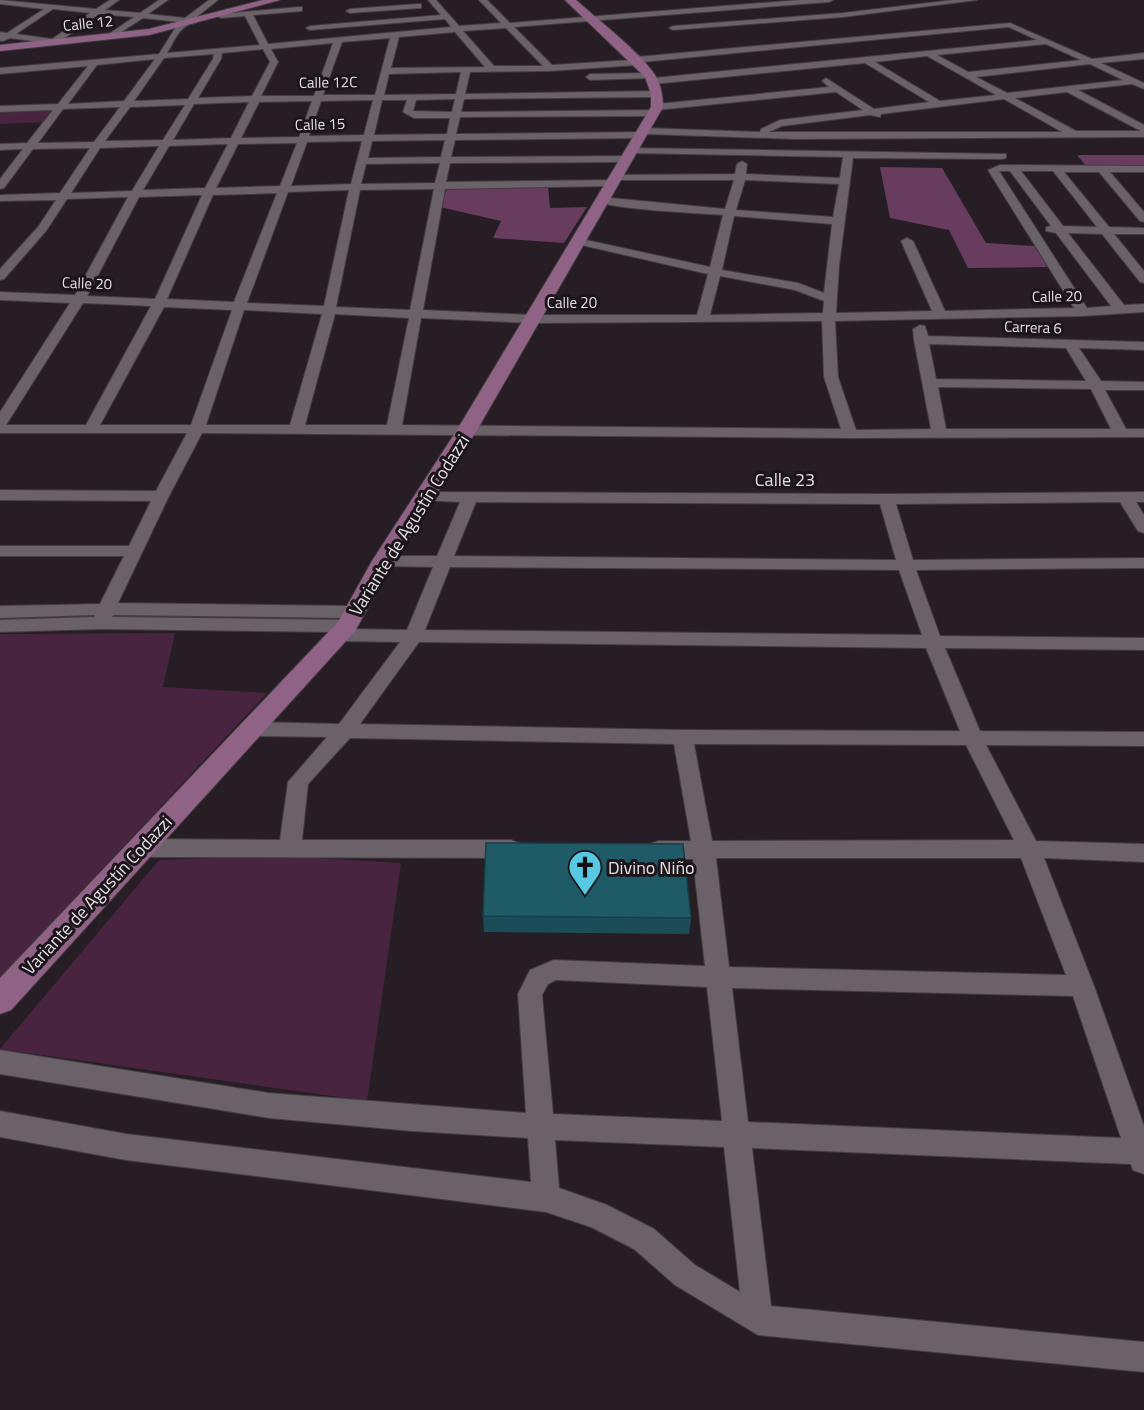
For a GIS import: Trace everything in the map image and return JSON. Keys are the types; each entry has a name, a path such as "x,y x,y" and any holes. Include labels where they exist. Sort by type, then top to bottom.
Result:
{"main road":[{"name":"Calle 12","path":"0,48 149,32 221,16 271,1"},
{"path":"581,8 637,124"},
{"name":"Variante de Agustín Codazzi","path":"0,1000 252,729 346,624 383,561 467,430 532,319 577,241 637,124"}],"street":[{"path":"0,43 4,34 63,0"},
{"path":"4,34 52,42 115,0"},
{"path":"112,36 164,0"},
{"path":"0,276 42,229 97,145 162,57 182,23 214,0"},
{"path":"250,0 271,1"},
{"path":"294,0 316,42"},
{"path":"483,0 550,68 637,124 741,177 844,181"},
{"path":"728,0 773,33 805,67 871,112 910,135"},
{"path":"0,71 508,25 581,8 654,13 828,0"},
{"path":"673,28 853,14 973,0"},
{"path":"2,2 182,23"},
{"path":"358,24 348,9 433,2 492,69"},
{"path":"647,7 681,35"},
{"path":"844,7 853,14"},
{"path":"221,16 299,9"},
{"path":"91,428 160,302 209,191 274,62 248,14"},
{"path":"310,28 444,17"},
{"path":"838,221 637,205 637,124 696,50 785,47 1010,25 1141,82"},
{"path":"296,430 329,311 361,161 395,35"},
{"path":"897,37 1074,134"},
{"path":"104,616 161,496 197,429 238,307 303,140 338,41"},
{"path":"0,198 440,186 637,124 805,67 1047,42"},
{"path":"0,423 79,299 136,193 217,59 218,51"},
{"path":"968,75 1144,56"},
{"path":"867,61 937,103"},
{"path":"0,186 94,63"},
{"path":"387,71 550,68"},
{"path":"394,429 440,186 466,69"},
{"path":"464,80 557,78"},
{"path":"580,78 637,124 743,152 848,156 1002,156"},
{"path":"759,134 780,123 937,103 1141,82"},
{"path":"361,161 446,161 837,89"},
{"path":"1070,89 1144,129"},
{"path":"412,97 408,112 410,115 637,124 759,134 1144,134"},
{"name":"Calle 12C","path":"0,109 192,100 459,97 637,124"},
{"name":"Calle 15","path":"0,147 452,136 637,124"},
{"path":"702,319 716,272 729,212 741,177 743,152"},
{"path":"848,156 838,221 830,316 831,378 850,434"},
{"path":"1013,168 1120,309"},
{"path":"1083,312 993,170 1013,168 1144,169"},
{"path":"1056,168 1144,279"},
{"path":"1102,169 1144,219"},
{"path":"1033,230 1144,231"},
{"path":"577,241 716,272 798,287 830,299"},
{"path":"907,241 940,315"},
{"name":"Calle 20","path":"0,296 532,319 940,315 1083,312 1144,308"},
{"path":"915,315 939,433"},
{"name":"Carrera 6","path":"921,340 1144,346"},
{"path":"1070,344 1096,385 1120,432"},
{"path":"928,383 1144,386"},
{"path":"0,429 394,429 850,434 1144,433"},
{"path":"0,495 161,496"},
{"path":"290,847 298,782 344,732 414,635 470,496"},
{"name":"Calle 23","path":"425,497 887,499 1144,497"},
{"path":"1125,497 1144,528"},
{"path":"0,1062 194,1095 307,1110 542,1125 737,1133 1142,1156 1082,986 1029,849 972,737 933,641 906,565 887,499"},
{"path":"0,551 136,550"},
{"path":"383,561 906,565 1144,563"},
{"path":"0,612 346,624 414,635 1144,644"},
{"path":"0,626 104,616"},
{"path":"252,729 683,737 1144,739"},
{"path":"683,737 704,850 758,1320"},
{"path":"141,848 526,849"},
{"path":"633,850 1029,849 1144,853"},
{"path":"546,1198 530,994 539,977 555,970 720,977 1082,986"},
{"path":"0,1124 126,1147 546,1198 597,1215 644,1239 685,1275 758,1320 1144,1357"}],"shaded area":[{"path":"57,108 47,122 0,124 0,111"},
{"path":"1077,155 1144,155 1144,167 1086,166"},
{"path":"880,167 942,168 986,243 1034,246 1048,267 968,268 949,230 890,218"},
{"path":"548,187 550,208 587,207 564,243 493,238 501,221 440,207 447,189"},
{"path":"175,633 163,687 267,693 0,978 0,634"},
{"path":"278,856 401,863 367,1101 0,1049 159,860"}],"building":[{"name":"Divino Niño","path":"486,843 683,844 691,918 483,916"}],"place":[{"name":"Divino Niño","path":"585,896"}]}
